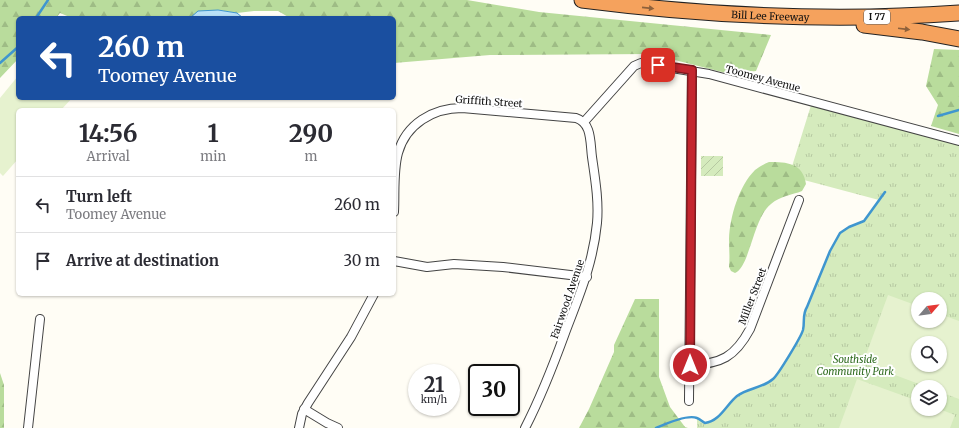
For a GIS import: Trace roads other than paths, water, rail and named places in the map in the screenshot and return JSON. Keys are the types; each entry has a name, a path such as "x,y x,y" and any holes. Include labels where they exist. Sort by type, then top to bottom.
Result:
{"highway":[{"name":"Bill Lee Freeway","path":"582,0 657,9 756,16 904,16 959,13"},
{"path":"795,16 922,32 959,39"}],"street":[{"name":"Toomey Avenue","path":"584,122 634,66 639,64 692,70 959,141"},
{"path":"689,401 692,70"},
{"name":"Griffith Street","path":"396,165 401,143 407,133 426,117 449,109 462,108 576,118 584,122"},
{"name":"Fairwood Avenue","path":"525,428 538,403 587,277 594,245 597,210 588,129 584,122"},
{"name":"Miller Street","path":"690,365 710,364 719,361 732,353 744,340 750,329 799,200"},
{"path":"396,261 427,268 454,264 503,267 587,277"},
{"path":"299,428 304,409 351,337 373,296"},
{"path":"28,428 40,319"},
{"path":"304,409 338,428"}],"water":[{"path":"218,10 237,13 241,16 192,16 198,11"}],"waterway":[{"path":"37,16 48,0"},
{"path":"0,63 16,49"},
{"path":"938,116 959,110"},
{"path":"656,428 688,417 697,418 705,423 710,422 719,416 741,393 765,384 776,376 794,348 803,330 805,310 830,251 840,233 849,227 864,221 885,192"}],"park label":[{"name":"Southside Community Park","path":"855,364"}]}
